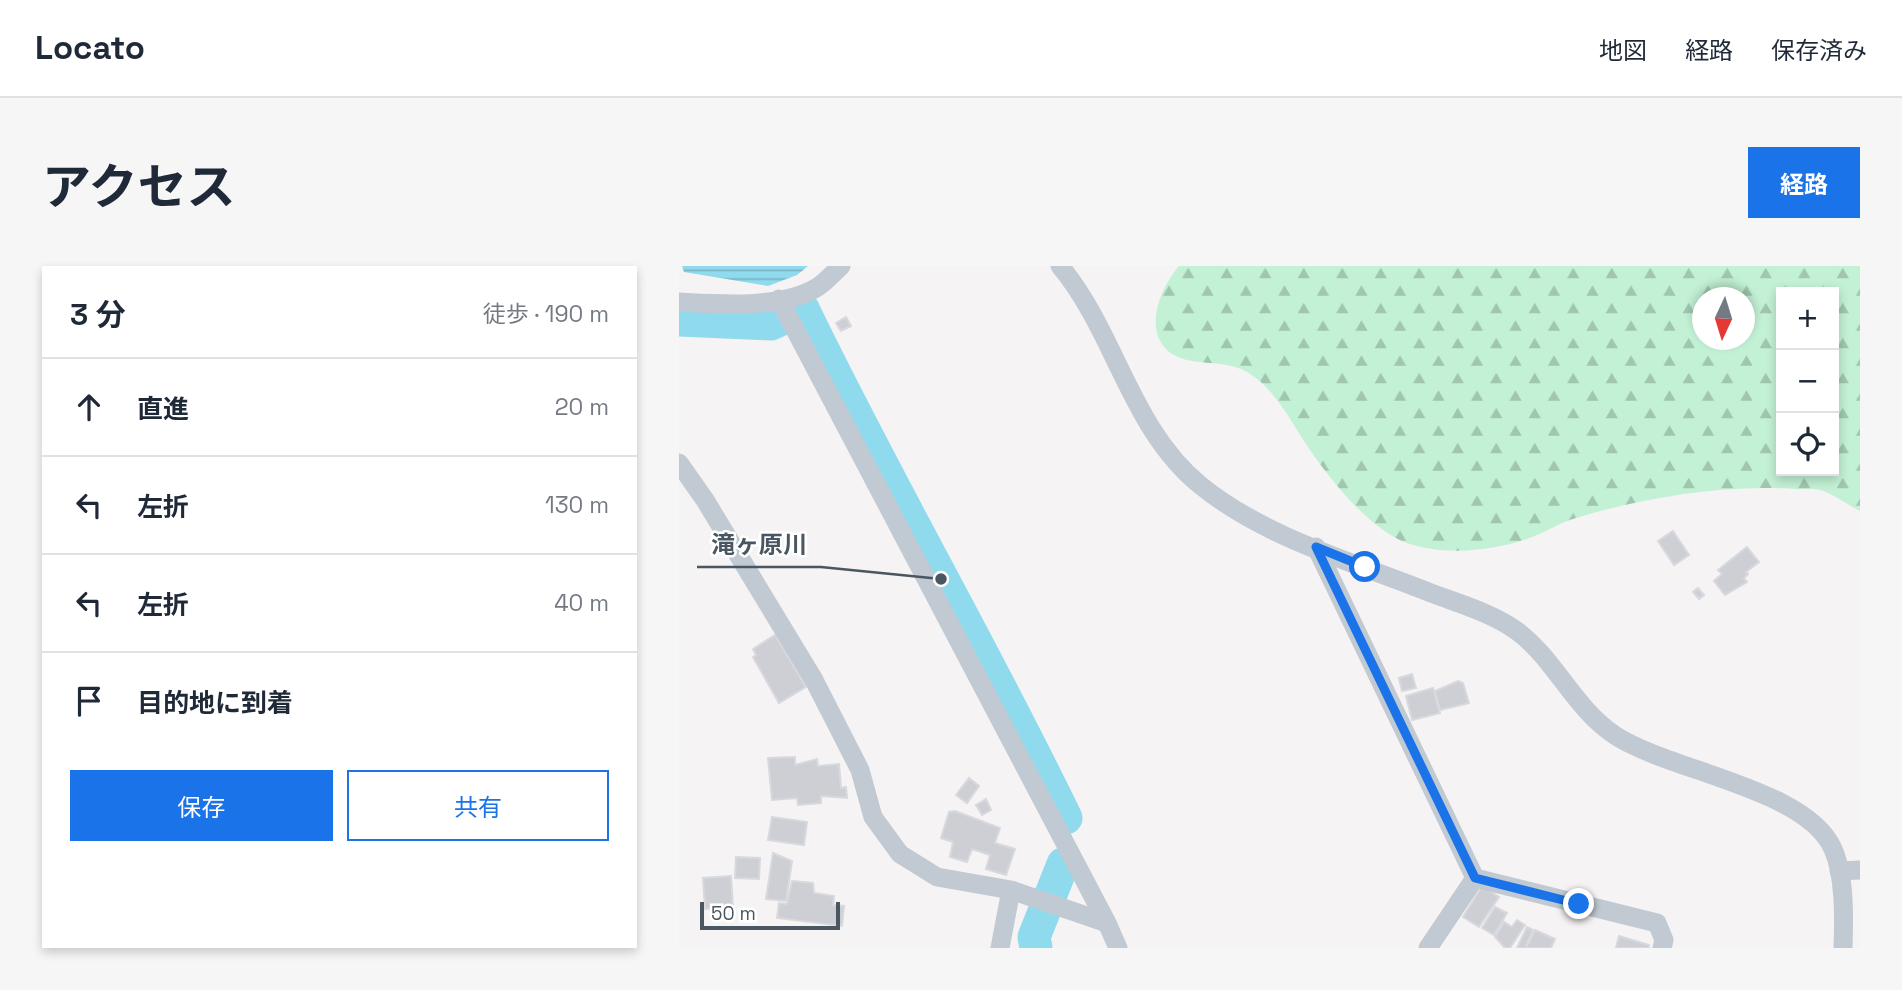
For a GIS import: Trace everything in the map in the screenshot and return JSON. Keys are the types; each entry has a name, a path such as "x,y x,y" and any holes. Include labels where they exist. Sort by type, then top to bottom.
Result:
{"street":[{"path":"679,302 781,304 815,288 841,266"},
{"path":"1060,266 1092,315 1136,407 1170,454 1198,483 1234,509 1316,547 1487,615 1517,631 1535,648 1585,711 1615,735 1651,755 1785,803 1812,819 1833,848 1839,871 1843,948"},
{"path":"781,304 1118,948"},
{"path":"679,463 687,488 837,720 860,769 873,817 900,854 937,877 1011,890 1107,923"},
{"path":"1316,547 1475,878"},
{"path":"1839,871 1860,870"},
{"path":"1428,948 1475,878"},
{"path":"1475,878 1657,923 1664,940 1662,948"},
{"path":"1000,948 1011,890"}],"green space":[{"path":"1179,266 1860,266 1860,511 1817,489 1741,488 1629,504 1570,520 1527,539 1499,547 1452,551 1407,543 1380,528 1354,504 1312,453 1270,391 1248,372 1221,364 1185,359 1166,349 1156,326 1156,313 1165,287"}],"water":[{"path":"682,266 808,266 797,275 768,286 684,272"}],"building":[{"path":"846,317 851,326 841,331 836,323"},
{"path":"1673,531 1689,555 1674,565 1658,541"},
{"path":"1747,547 1759,562 1746,572 1748,574 1744,578 1747,582 1725,595 1714,581 1722,574 1718,570"},
{"path":"1698,588 1704,595 1699,599 1693,592"},
{"path":"775,635 806,687 779,703 753,657 756,655 753,649"},
{"path":"1412,674 1416,688 1402,691 1399,678"},
{"path":"1458,681 1463,683 1469,703 1440,710 1435,691"},
{"path":"1433,688 1440,713 1412,720 1406,696"},
{"path":"795,757 795,765 817,759 818,766 839,764 841,788 846,787 847,798 821,796 821,803 798,805 797,798 772,800 768,758"},
{"path":"969,778 979,786 967,803 956,795"},
{"path":"986,799 991,810 982,815 976,805"},
{"path":"955,811 1000,828 995,843 1015,849 1006,875 986,869 990,855 972,849 967,862 950,857 953,842 941,838 949,812"},
{"path":"772,817 807,822 804,845 768,840"},
{"path":"773,853 792,861 786,901 766,899"},
{"path":"736,857 760,858 759,879 735,878"},
{"path":"731,876 733,907 705,909 703,878"},
{"path":"792,881 813,883 814,893 834,896 833,905 844,906 842,926 777,918 779,903 787,904"},
{"path":"1482,886 1499,897 1479,927 1463,917"},
{"path":"1495,907 1507,913 1494,935 1482,928"},
{"path":"1517,920 1525,925 1510,948 1505,948 1495,937 1504,922 1512,927"},
{"path":"1527,927 1533,930 1525,948 1517,948"},
{"path":"1535,930 1555,939 1551,948 1526,948"},
{"path":"1619,936 1649,945 1649,948 1616,948"}],"waterway":[{"path":"679,320 771,324 803,309 1066,818"},
{"path":"1036,948 1034,937 1063,864"}],"place":[{"name":"滝ヶ原川","path":"941,579"}],"route":[{"path":"1365,567 1316,547 1475,878 1579,904"}]}
